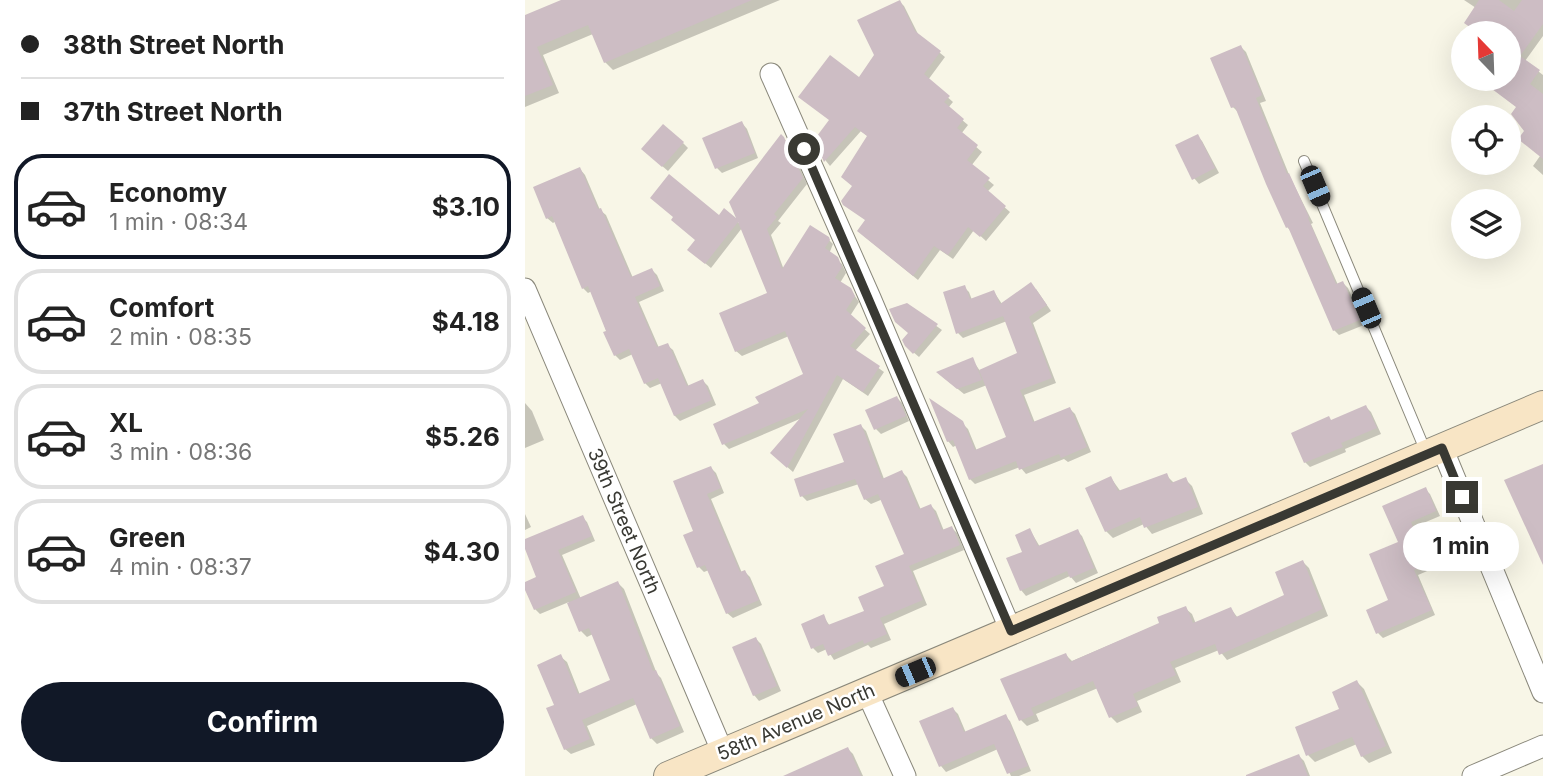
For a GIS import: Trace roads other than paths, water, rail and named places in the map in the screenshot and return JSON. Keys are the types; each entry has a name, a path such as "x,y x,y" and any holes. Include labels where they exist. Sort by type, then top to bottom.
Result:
{"street":[{"path":"771,74 870,298 1011,631"},
{"name":"39th Street North","path":"525,289 723,753"},
{"name":"58th Avenue North","path":"668,776 1543,405"},
{"path":"1434,451 1543,692"},
{"path":"867,692 905,776"},
{"path":"1473,776 1543,746"}],"lane":[{"path":"1304,161 1434,451"}]}
